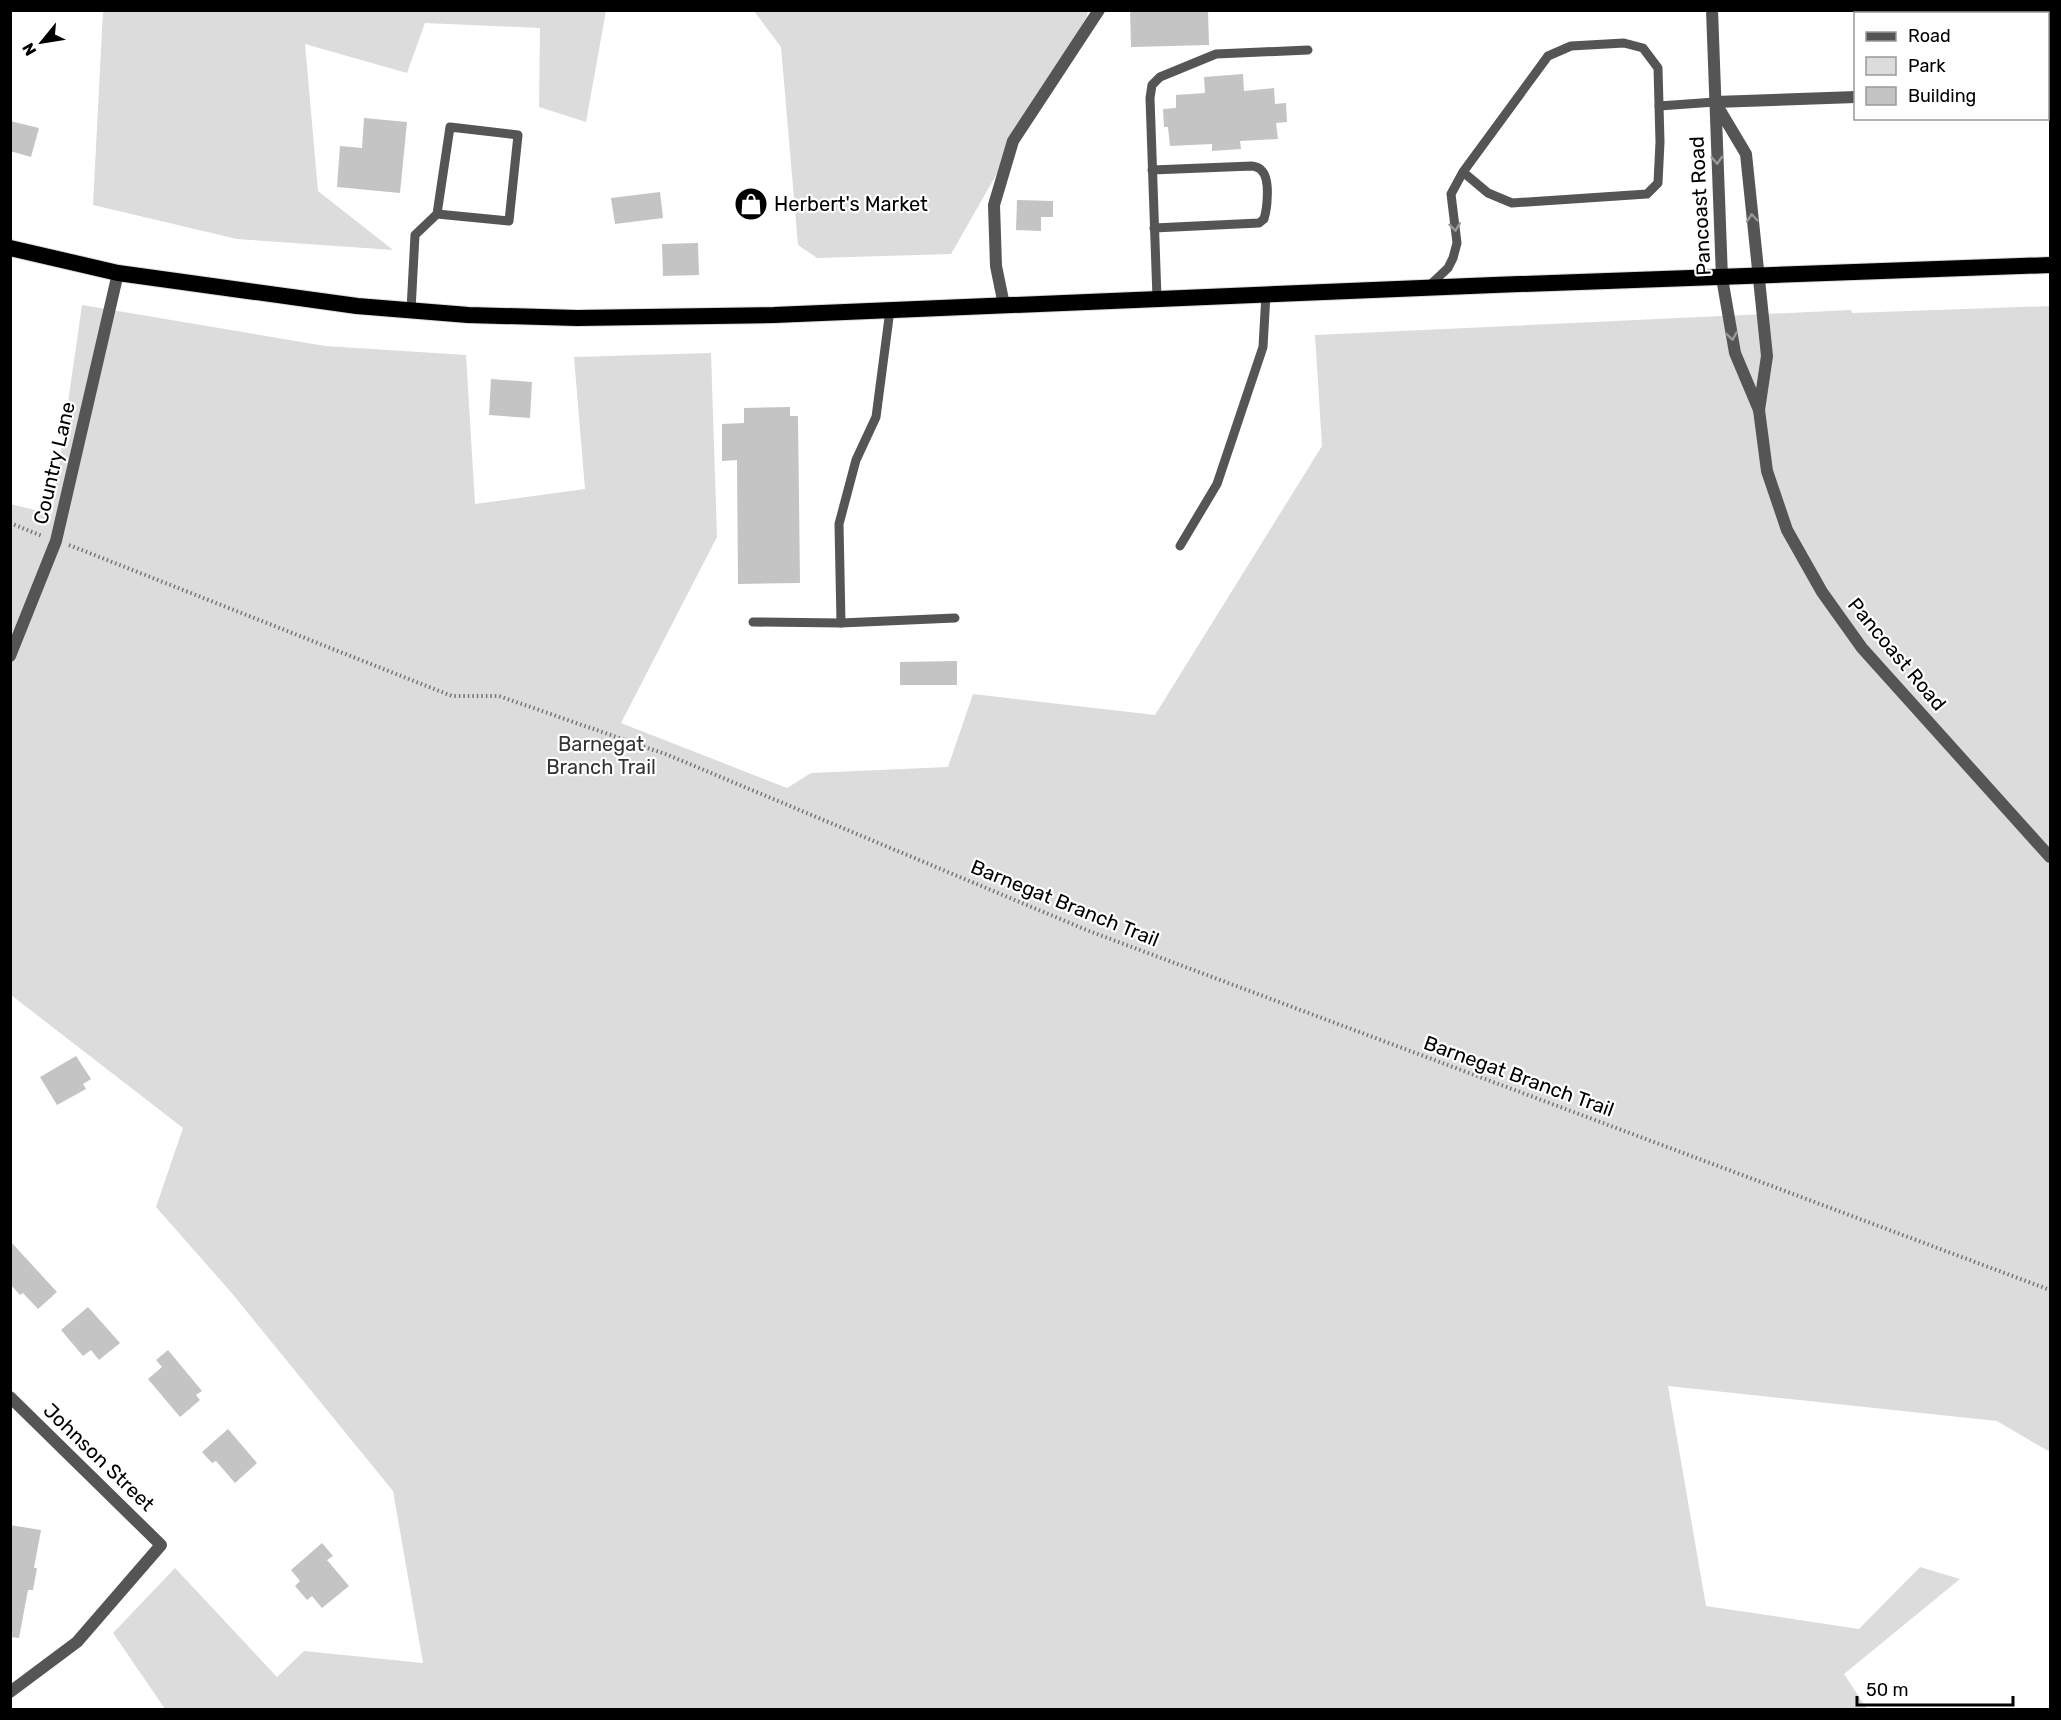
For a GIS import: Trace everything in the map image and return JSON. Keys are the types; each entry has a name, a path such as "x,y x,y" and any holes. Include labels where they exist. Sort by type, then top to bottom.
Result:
{"highway":[{"path":"10,248 118,273 357,306 468,315 577,318 774,315 1157,298 2050,265"}],"street":[{"path":"1004,305 996,266 994,205 1013,141 1099,10"},
{"name":"Pancoast Road","path":"1712,10 1722,278 1735,353 1759,410 1767,471 1787,530 1822,592 1862,648 2050,857"},
{"path":"1715,102 1854,97"},
{"name":"Pancoast Road","path":"1715,102 1746,154 1767,356 1759,410"},
{"name":"Country Lane","path":"10,656 59,530 118,273"},
{"name":"Johnson Street","path":"10,1397 161,1545 77,1642 10,1692"}],"lane":[{"path":"1427,288 1448,268 1457,243 1451,194 1463,172 1548,56 1571,46 1624,43 1643,48 1658,68 1660,142 1658,183 1647,194 1512,203 1488,193 1463,172"},
{"path":"1157,298 1150,98 1152,85 1160,77 1216,54 1308,50"},
{"path":"1659,106 1715,102"},
{"path":"411,310 415,236 437,213 450,127 518,135 509,220 437,213"},
{"path":"1152,170 1252,166 1261,169 1267,183 1267,210 1264,219 1259,223 1155,228"},
{"path":"1180,546 1217,484 1221,473 1263,347 1266,294"},
{"path":"841,622 839,524 856,460 876,417 891,310"},
{"path":"753,622 955,618"}],"path":[{"path":"10,522 40,535"},
{"name":"Barnegat Branch Trail","path":"71,546 452,696 499,696 668,755 1089,931 2050,1290"}],"green space":[{"path":"103,10 606,11 586,122 539,107 540,28 425,23 407,73 305,44 318,191 393,250 237,239 93,205"},
{"path":"754,11 1088,11 951,254 817,258 798,245 781,47"},
{"path":"82,305 325,346 466,355 475,504 585,489 574,357 711,353 717,537 621,723 787,788 811,773 948,767 973,694 1155,715 1322,446 1315,335 1851,310 1852,313 2050,306 2050,1452 1997,1421 1668,1386 1706,1606 1859,1629 1920,1567 1960,1579 1844,1674 1867,1709 165,1709 113,1633 175,1568 277,1677 304,1651 423,1663 393,1491 230,1291 156,1207 183,1128 11,995 10,504 52,514"}],"building":[{"path":"1130,10 1208,10 1209,45 1131,47"},
{"path":"1243,74 1244,91 1274,88 1275,104 1286,103 1287,122 1276,123 1278,139 1240,141 1241,149 1212,151 1212,144 1170,146 1168,127 1164,127 1163,109 1176,108 1176,95 1205,93 1204,77"},
{"path":"364,118 407,122 400,193 337,187 340,146 362,148"},
{"path":"10,121 39,128 31,157 10,151"},
{"path":"660,192 663,218 615,224 611,198"},
{"path":"1017,200 1053,201 1053,217 1041,217 1041,231 1016,230"},
{"path":"698,243 699,275 663,276 662,244"},
{"path":"491,379 532,382 530,418 489,415"},
{"path":"790,407 790,416 798,416 800,583 738,584 737,460 722,461 722,424 744,423 744,408"},
{"path":"957,661 957,685 900,685 900,662"},
{"path":"76,1056 91,1079 83,1084 86,1089 57,1105 40,1077"},
{"path":"10,1241 57,1292 38,1309 23,1293 20,1295 10,1284"},
{"path":"88,1307 120,1343 99,1360 91,1350 83,1356 61,1330"},
{"path":"168,1350 202,1391 196,1395 200,1400 180,1417 148,1379 162,1367 156,1360"},
{"path":"228,1429 257,1463 235,1483 216,1461 212,1463 202,1452"},
{"path":"10,1525 41,1530 34,1568 37,1568 33,1590 28,1590 19,1638 10,1637"},
{"path":"322,1543 333,1556 327,1560 349,1586 322,1608 312,1596 307,1600 295,1586 300,1581 291,1570"}],"place":[{"name":"Herbert's Market","path":"751,204"}]}
